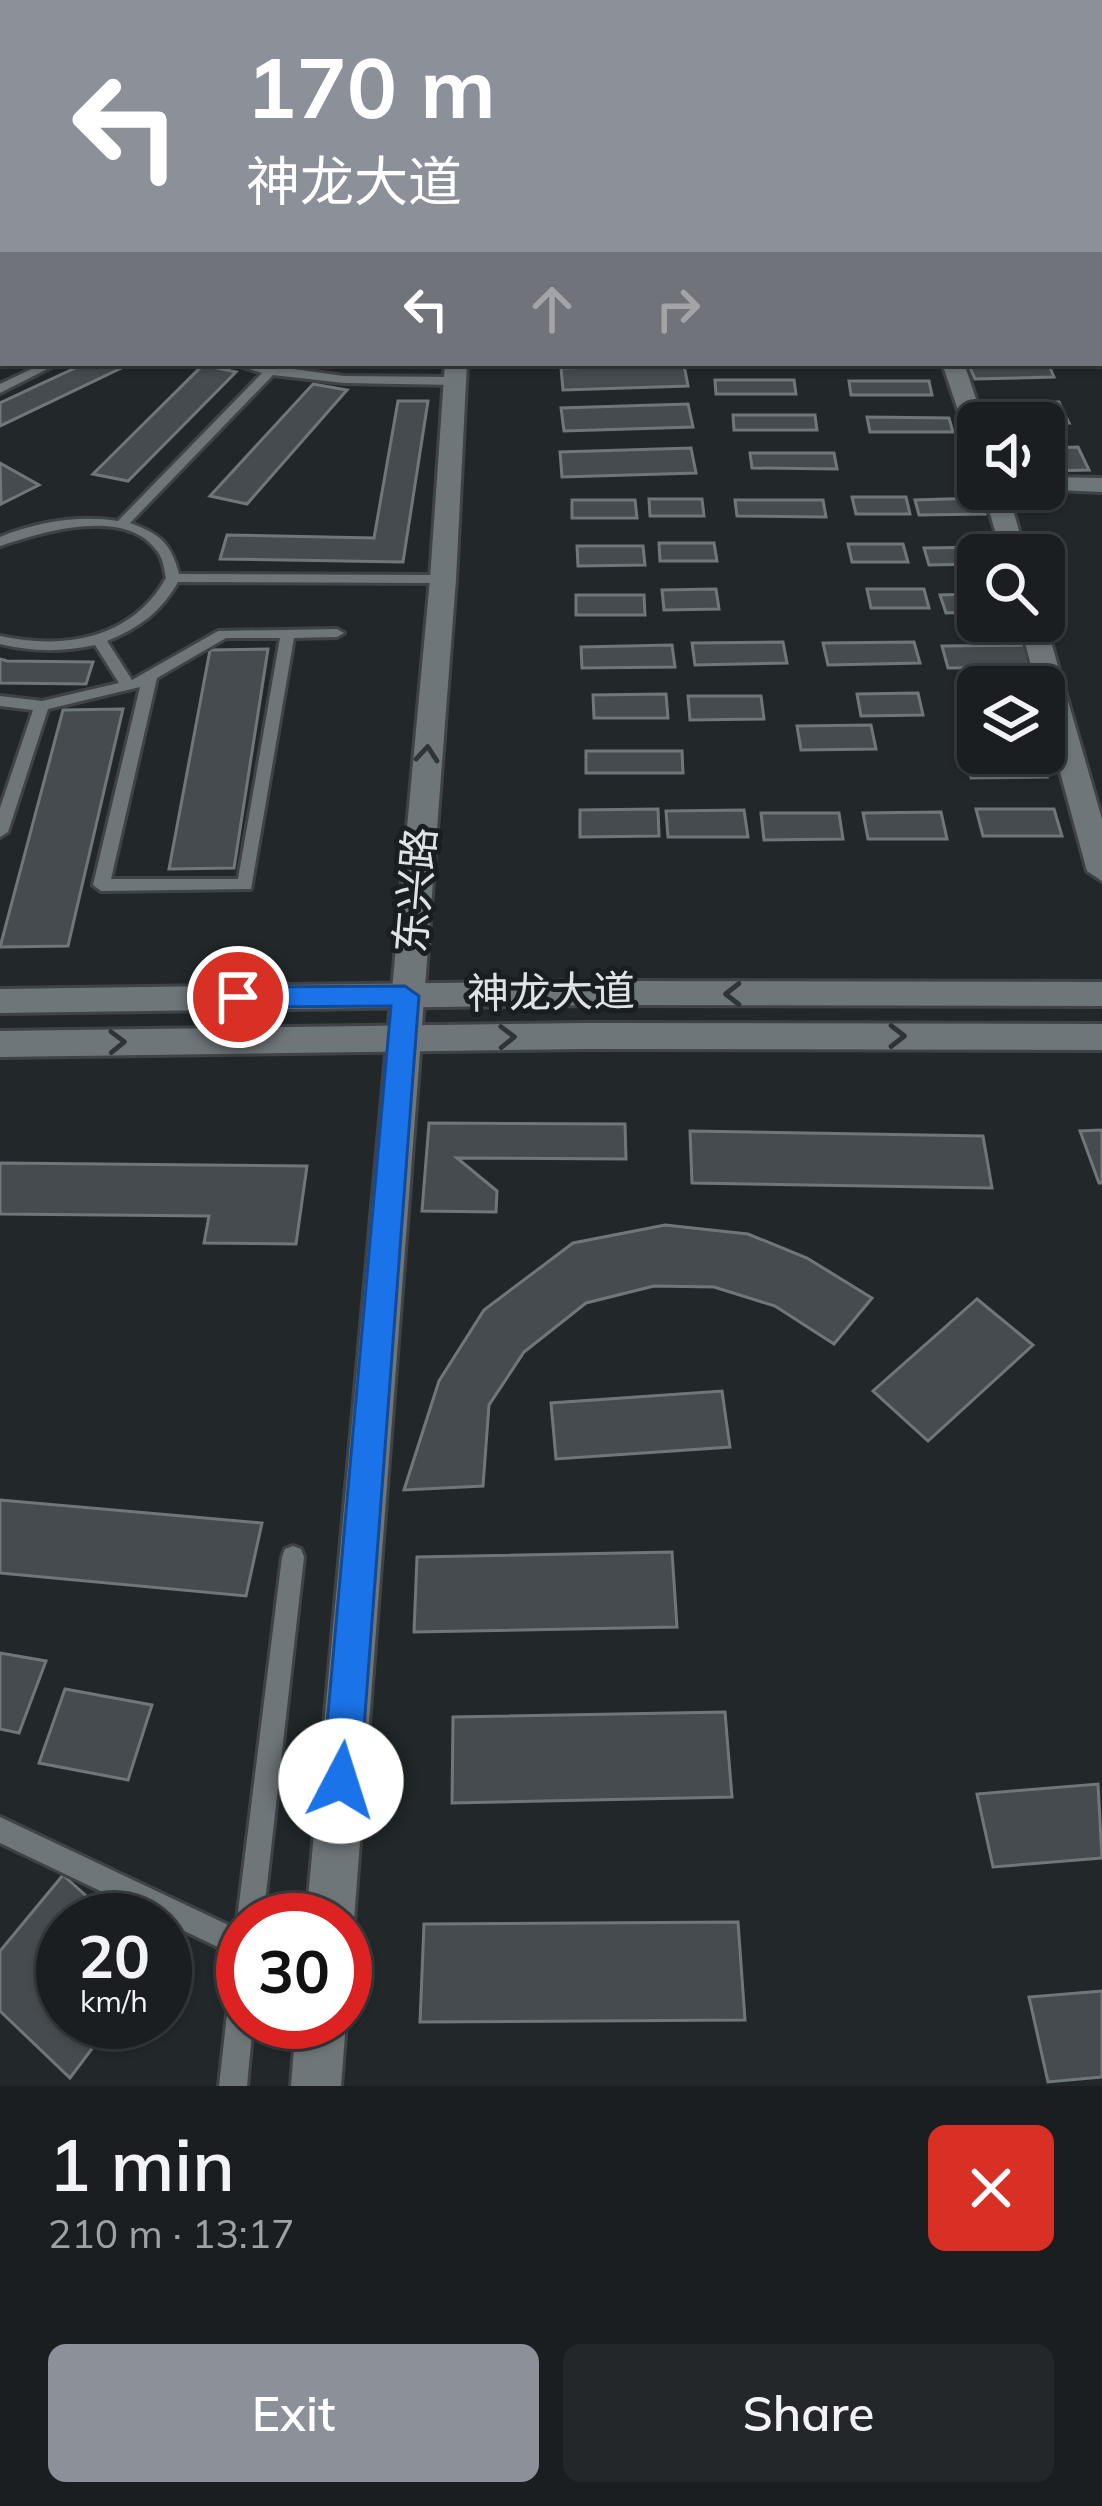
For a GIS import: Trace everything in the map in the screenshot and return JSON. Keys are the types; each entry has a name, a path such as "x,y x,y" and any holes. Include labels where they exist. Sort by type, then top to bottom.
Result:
{"street":[{"path":"954,366 966,402"},
{"name":"东兴路","path":"332,1893 443,579 455,372"},
{"path":"1065,484 1102,485"},
{"path":"1038,642 1102,871"},
{"name":"神龙大道","path":"0,1001 1102,994"},
{"name":"神龙大道","path":"0,1044 1102,1036"},
{"path":"316,2086 319,2049"}],"lane":[{"path":"0,388 47,366"},
{"path":"247,366 362,381 455,372"},
{"path":"121,525 268,372"},
{"path":"0,640 38,647 99,639 142,619 157,606 173,578 167,551 155,540 121,525 50,525 2,539"},
{"path":"173,578 443,579"},
{"path":"0,701 42,706 128,686 223,634 337,633"},
{"path":"150,678 101,885 245,885 289,634"},
{"path":"99,639 128,686"},
{"path":"0,832 42,706"},
{"path":"253,1893 293,1557"},
{"path":"0,1830 216,1933"},
{"path":"233,2086 237,2049"}],"building":[{"path":"80,366 126,366 0,426 0,403"},
{"path":"202,366 236,372 128,481 93,474"},
{"path":"684,366 688,386 563,390 561,368"},
{"path":"969,366 1049,366 1054,377 975,379"},
{"path":"715,380 794,380 796,394 716,394"},
{"path":"849,381 929,381 932,395 851,395"},
{"path":"313,384 347,390 247,504 210,496"},
{"path":"398,401 428,401 403,562 220,559 227,535 374,538"},
{"path":"688,404 693,427 564,431 561,408"},
{"path":"733,415 815,415 817,430 734,430"},
{"path":"867,417 949,418 953,432 870,432"},
{"path":"1065,447 1078,447 1089,470 1065,471"},
{"path":"691,448 696,473 562,477 560,452"},
{"path":"750,453 834,453 837,469 752,468"},
{"path":"0,463 39,485 1,504"},
{"path":"852,497 906,497 910,514 856,514"},
{"path":"649,499 702,499 704,516 650,516"},
{"path":"957,499 957,510 984,510 985,514 919,515 915,500"},
{"path":"572,500 635,500 637,518 572,518"},
{"path":"735,500 823,500 826,517 737,516"},
{"path":"659,543 714,543 717,561 660,561"},
{"path":"848,544 903,544 908,562 852,562"},
{"path":"577,546 643,546 645,565 578,566"},
{"path":"924,548 957,548 957,564 929,565"},
{"path":"716,589 719,609 664,610 662,590"},
{"path":"867,589 924,589 929,608 871,608"},
{"path":"576,595 644,595 645,615 576,615"},
{"path":"940,595 957,595 957,613 946,613"},
{"path":"783,642 787,663 695,665 692,643"},
{"path":"914,642 920,663 828,665 823,643"},
{"path":"672,645 675,667 582,668 581,647"},
{"path":"1033,645 1041,666 948,668 942,646"},
{"path":"268,649 234,868 169,869 210,650"},
{"path":"0,659 93,662 86,684 0,683"},
{"path":"918,693 923,715 861,716 857,694"},
{"path":"666,694 668,718 594,718 593,695"},
{"path":"688,696 761,696 764,719 690,720"},
{"path":"123,709 68,946 0,947 63,710"},
{"path":"871,725 876,749 801,750 797,726"},
{"path":"586,751 682,751 683,773 586,773"},
{"path":"970,774 1047,777 971,778"},
{"path":"658,809 659,836 580,837 580,810"},
{"path":"976,809 1054,809 1062,836 983,836"},
{"path":"744,810 748,837 668,837 666,811"},
{"path":"941,812 947,839 868,839 863,813"},
{"path":"761,813 839,813 843,839 764,840"},
{"path":"429,1123 625,1124 626,1159 457,1158 497,1191 496,1212 422,1211"},
{"path":"1102,1130 1102,1183 1099,1183 1080,1131"},
{"path":"690,1131 983,1136 992,1188 692,1183"},
{"path":"0,1163 307,1166 296,1244 204,1243 209,1216 0,1214"},
{"path":"665,1225 748,1234 807,1258 872,1298 834,1344 775,1306 714,1287 654,1286 586,1303 524,1352 489,1405 483,1486 404,1490 439,1381 484,1310 573,1243"},
{"path":"977,1299 1033,1345 928,1441 873,1391"},
{"path":"722,1391 730,1447 556,1459 551,1403"},
{"path":"0,1500 262,1523 246,1596 0,1573"},
{"path":"672,1552 677,1627 414,1632 417,1557"},
{"path":"0,1653 46,1661 19,1733 0,1729"},
{"path":"65,1689 152,1705 128,1780 39,1763"},
{"path":"725,1712 732,1797 452,1803 453,1717"},
{"path":"1098,1784 1102,1858 993,1867 977,1794"},
{"path":"63,1875 83,1893 48,1893"},
{"path":"36,1908 36,2045 0,2011 0,1951"},
{"path":"738,1922 745,2020 420,2022 424,1924"},
{"path":"1102,1991 1102,2077 1048,2082 1029,1997"},
{"path":"40,2049 92,2049 70,2078"}],"route":[{"path":"238,997 405,996 341,1781"}]}
